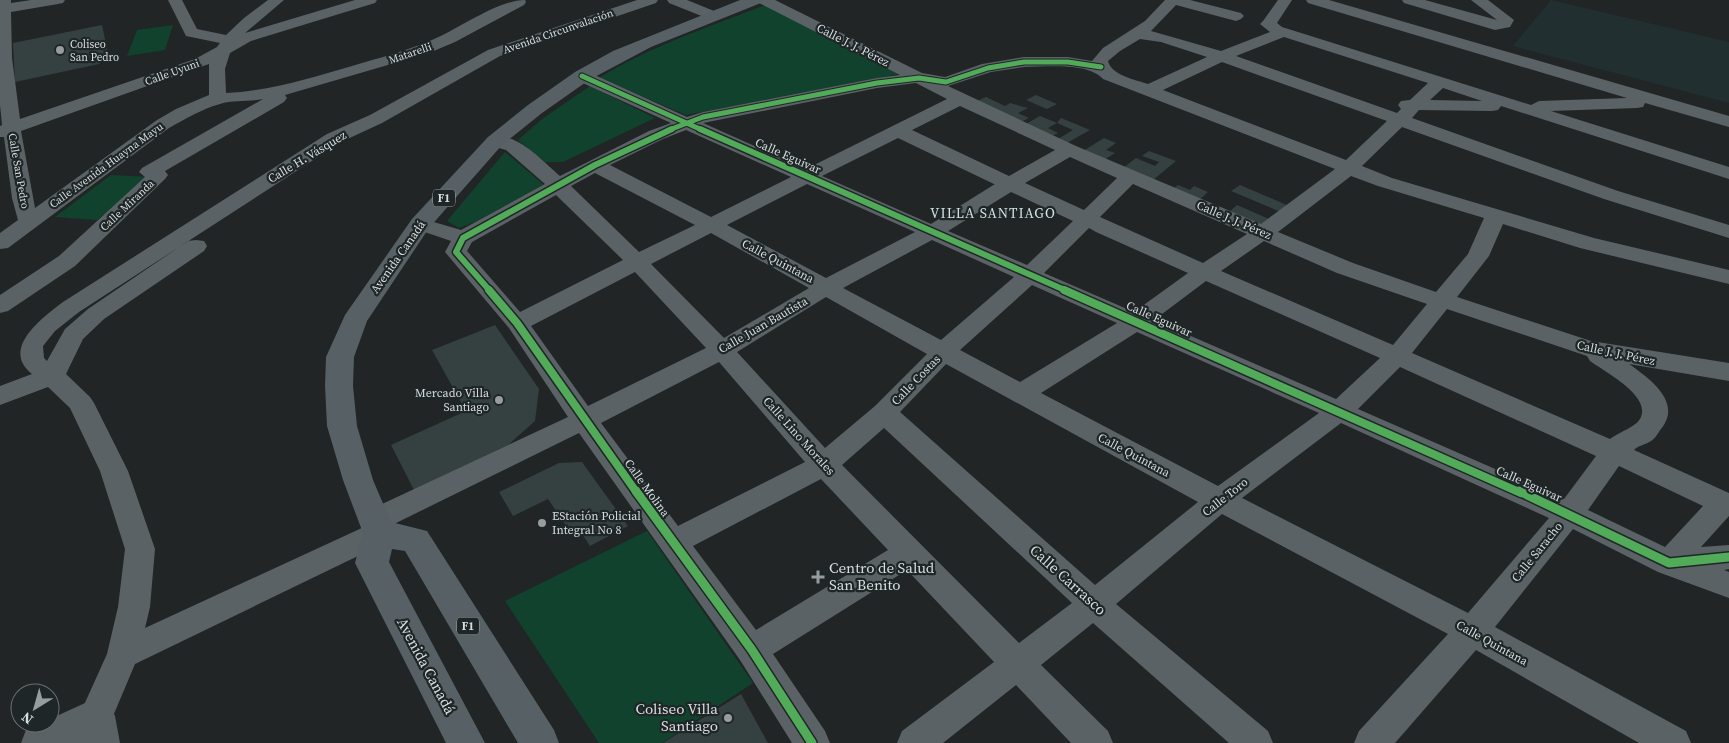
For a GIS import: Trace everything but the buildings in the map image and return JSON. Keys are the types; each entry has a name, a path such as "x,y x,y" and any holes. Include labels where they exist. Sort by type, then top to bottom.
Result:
{"highway":[{"name":"Avenida Canadá","path":"466,743 372,563 377,527 358,480 342,426 338,386 340,357 354,321 420,224 495,141 535,109 582,76 645,42 756,0"},
{"name":"F1","path":"377,527 415,540 540,743"}],"main road":[{"path":"40,743 98,729"}],"street":[{"path":"4,4 58,0"},
{"path":"175,0 191,33 225,44"},
{"path":"277,0 225,44 216,69 218,98 248,97 296,88"},
{"name":"Calle Uyuni","path":"6,130 201,62 225,44 370,0"},
{"name":"Avenida Circunvalación","path":"494,53 651,0"},
{"path":"674,0 714,16"},
{"name":"Calle J. J. Pérez","path":"764,0 960,99 1069,150 1345,268 1416,294 1588,348 1661,362 1729,372"},
{"path":"1236,16 1172,0 1155,20 1138,34 1104,55 1100,61 1101,67 1109,75 1384,182 1588,243 1729,277"},
{"path":"1284,0 1268,24 1284,32 1729,173"},
{"path":"1314,0 1729,122"},
{"path":"1409,0 1495,25 1505,24 1506,20 1478,0"},
{"path":"376,119 494,53 507,41 514,26 515,8 520,1"},
{"name":"Matarelli","path":"296,88 423,50 449,39 520,1"},
{"name":"Calle San Pedro","path":"4,4 2,24 6,130 23,208 30,221"},
{"path":"1149,90 1221,56 1284,32"},
{"path":"1138,34 1163,38 1221,56 1611,195 1729,232"},
{"path":"420,224 459,245 558,185 595,165 656,135 703,117 858,87 919,78 946,82 988,68 1024,62 1068,62 1101,67"},
{"name":"Calle Eguivar","path":"582,76 1339,411 1568,514 1669,563 1729,585"},
{"path":"1020,394 1136,322 1204,272 1264,232 1349,168 1440,81"},
{"name":"Calle Miranda","path":"0,306 67,261 158,175 149,172 296,88"},
{"name":"Calle Avenida Huayna Mayu","path":"0,242 163,124 182,113 218,98"},
{"path":"517,324 960,99"},
{"path":"1352,104 1521,106 1662,102 1729,106"},
{"name":"Calle H. Vásquez","path":"52,376 72,335 96,314 349,142 376,119"},
{"name":"Calle H. Vásquez","path":"98,729 122,654 134,607 140,549 114,471 80,403 52,376 32,362 30,346 47,326 71,307 334,138 376,119"},
{"path":"900,131 1008,184 1614,452 1723,503 1669,563"},
{"name":"Calle Lino Morales","path":"495,141 513,146 558,185 637,262 722,350 824,465 1096,743"},
{"name":"Calle Juan Bautista","path":"122,654 377,527 722,350 827,287 932,232 1008,184 1069,150"},
{"name":"Calle Quintana","path":"595,165 827,287 1020,394 1472,632 1673,743"},
{"name":"Calle Costas","path":"673,542 824,465 884,413 943,352 1029,275 1130,176"},
{"name":"Calle Toro","path":"915,743 1094,604 1220,500 1339,411 1398,356 1478,256 1496,215"},
{"name":"Calle Molina","path":"459,245 752,650 812,743"},
{"name":"Calle Saracho","path":"1372,743 1472,632 1568,514 1614,452 1628,439 1642,434 1654,420 1655,404 1643,386 1588,348"},
{"path":"0,396 52,376"},
{"name":"Calle Carrasco","path":"884,413 1094,604 1255,743"},
{"path":"752,650 909,553"},
{"path":"1669,563 1729,557"}],"shaded area":[{"path":"1551,0 1729,42 1729,103 1513,46"}],"green space":[{"path":"765,5 899,74 686,115 599,78 659,47"},
{"path":"173,25 165,50 127,56 137,30"},
{"path":"590,86 655,118 563,162 545,162 518,140 542,119"},
{"path":"505,152 544,185 475,222 459,228 447,221"},
{"path":"111,175 150,177 97,220 55,217"},
{"path":"647,531 753,683 662,743 599,743 505,601"}],"cycle path":[{"path":"812,743 752,650 584,420 517,323 456,252 463,238 595,165 656,135 703,117 877,83 919,78 946,82 988,68 1024,62 1068,62 1101,67"},
{"path":"582,76 1569,514 1669,563 1729,557"}],"place":[{"name":"Coliseo San Pedro","path":"60,50"},
{"name":"Mercado Villa Santiago","path":"499,400"},
{"name":"EStación Policial Integral No 8","path":"542,523"},
{"name":"Centro de Salud San Benito","path":"818,577"},
{"name":"Coliseo Villa Santiago","path":"728,718"}],"district":[{"name":"VILLA SANTIAGO","path":"993,213"}]}
